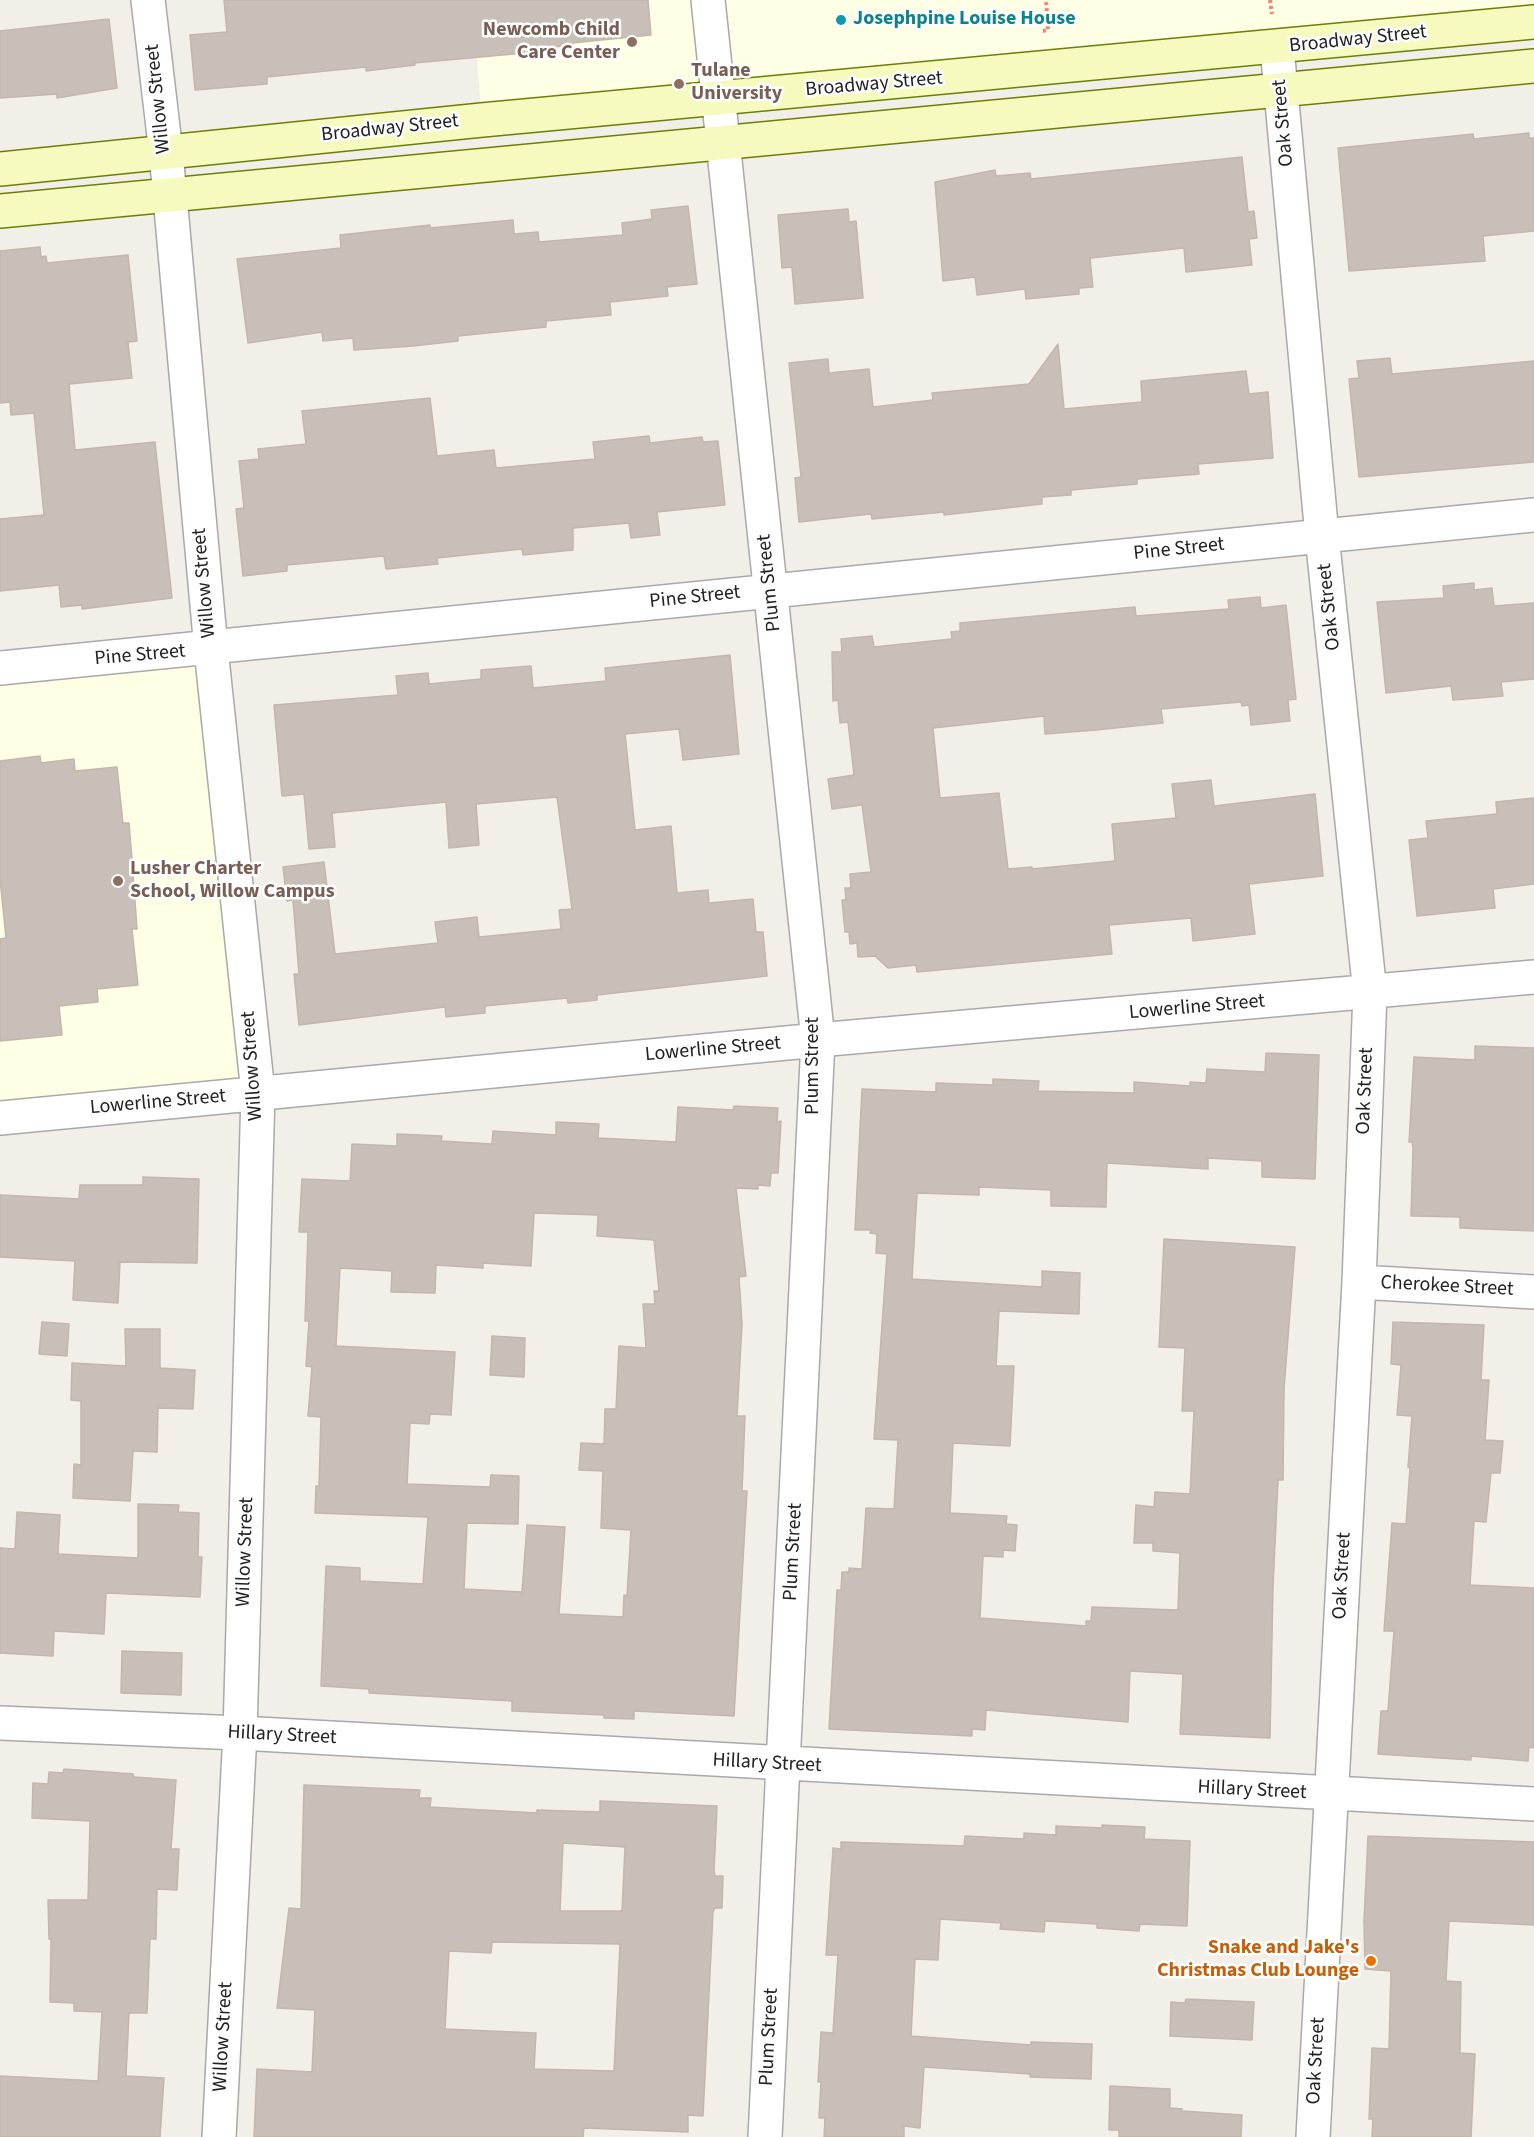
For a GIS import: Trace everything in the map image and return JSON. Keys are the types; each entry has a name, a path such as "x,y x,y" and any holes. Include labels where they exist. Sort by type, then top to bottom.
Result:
{"street":[{"name":"Willow Street","path":"148,0 166,153 211,649 258,1093 240,1733 219,2137"},
{"name":"Plum Street","path":"708,0 818,1040 765,2137"},
{"name":"Broadway Street","path":"0,169 482,120 1277,48 1534,22"},
{"name":"Oak Street","path":"1277,48 1322,536 1370,993 1359,1282 1313,2137"},
{"path":"0,211 1534,66"},
{"name":"Pine Street","path":"0,669 1534,515"},
{"name":"Lowerline Street","path":"0,1118 818,1040 1534,977"},
{"name":"Cherokee Street","path":"1359,1282 1534,1292"},
{"name":"Hillary Street","path":"0,1723 240,1733 783,1765 1534,1804"}],"shaded area":[{"name":"Tulane University","path":"472,0 1534,0 1534,22 482,120"},
{"name":"Lusher Charter School, Willow Campus","path":"211,649 258,1093 0,1118 0,668"}],"building":[{"path":"224,0 648,0 651,35 572,43 573,45 536,49 536,52 414,63 415,65 366,71 366,67 267,77 267,84 195,90 190,35 227,32"},
{"path":"109,19 117,88 57,98 57,94 0,98 0,31"},
{"path":"1529,133 1529,138 1534,138 1534,231 1483,236 1485,261 1349,271 1338,148 1473,134 1474,139"},
{"path":"1242,157 1248,212 1254,211 1257,238 1249,239 1252,265 1186,272 1184,248 1090,258 1093,287 1079,288 1079,294 1026,299 1025,289 977,295 975,277 943,281 935,182 995,170 996,176 1030,173 1031,179"},
{"path":"688,206 697,284 667,287 668,296 610,302 611,315 546,321 546,327 458,336 458,341 413,346 354,350 353,338 323,341 322,332 248,343 237,259 341,248 340,235 430,225 430,228 513,220 514,234 538,232 539,242 623,235 622,223 652,219 651,210"},
{"path":"848,209 849,222 856,221 863,298 795,304 792,267 782,268 778,215"},
{"path":"40,247 41,257 46,256 47,263 128,255 137,341 128,342 132,378 69,384 75,450 155,442 172,598 82,609 82,605 61,607 59,585 0,591 0,519 44,515 34,413 11,415 10,402 0,403 0,251"},
{"path":"1058,344 1064,409 1142,402 1141,381 1246,371 1249,394 1268,392 1273,458 1198,464 1199,474 1137,479 1137,484 1071,490 1071,495 1042,497 1042,504 944,515 944,512 872,519 871,514 799,522 795,478 801,477 789,363 828,359 829,373 869,369 873,407 933,400 932,393 1029,384"},
{"path":"1390,358 1392,374 1534,361 1534,462 1359,477 1349,379 1359,378 1357,361"},
{"path":"430,398 437,456 494,450 496,468 595,459 593,442 649,436 650,443 702,437 703,442 718,441 725,505 657,512 660,535 631,538 629,523 573,528 573,550 523,555 522,549 437,558 438,564 386,569 384,556 287,565 287,571 243,576 236,509 244,508 239,461 259,459 258,449 306,444 302,411"},
{"path":"1474,583 1474,590 1492,588 1494,606 1534,603 1534,679 1501,682 1503,696 1453,700 1451,686 1386,693 1377,602 1444,598 1443,586"},
{"path":"1260,597 1261,608 1286,605 1296,699 1288,700 1290,721 1251,725 1249,705 1242,706 1241,702 1161,709 1163,723 1096,730 1045,734 1044,716 933,728 940,798 999,793 1008,869 1032,867 1032,869 1115,861 1112,824 1176,818 1172,784 1211,780 1214,806 1315,794 1323,876 1249,884 1255,934 1193,941 1191,918 1109,925 1112,954 917,972 916,965 888,968 875,956 858,957 857,943 850,944 849,932 845,932 842,900 846,900 845,888 851,888 850,874 871,872 862,805 832,809 828,779 854,775 848,722 840,723 838,700 833,701 832,652 842,652 841,639 872,636 874,647 952,639 951,632 960,631 960,623 1135,607 1136,616 1229,609 1228,600"},
{"path":"730,655 739,754 683,760 679,729 625,734 635,830 671,826 677,893 708,890 709,903 753,899 756,932 763,932 767,976 597,995 597,1000 568,1003 567,998 485,1006 485,1013 446,1017 445,1007 299,1025 294,974 299,974 293,900 287,901 283,867 324,862 335,954 438,943 435,922 477,917 479,937 561,929 559,910 572,909 557,797 476,804 479,845 449,848 446,802 332,813 335,847 309,849 304,794 282,796 274,705 398,695 396,676 428,673 429,684 481,679 481,670 531,666 533,688 606,681 605,668"},
{"path":"40,756 41,763 74,759 75,771 117,767 123,823 129,823 137,929 132,929 138,985 97,989 98,1002 59,1006 62,1035 0,1041 0,939 6,938 0,879 0,761"},
{"path":"1534,798 1534,884 1493,889 1495,908 1417,916 1409,840 1428,838 1426,821 1497,814 1496,802"},
{"path":"1475,1046 1534,1048 1534,1231 1460,1228 1460,1217 1411,1216 1413,1148 1412,1142 1409,1142 1414,1057 1475,1060"},
{"path":"1266,1053 1319,1055 1315,1179 1262,1177 1262,1161 1208,1158 1208,1169 1107,1163 1106,1207 1051,1206 1051,1190 979,1187 979,1195 917,1193 912,1279 1042,1287 1042,1271 1080,1273 1079,1314 999,1311 996,1366 1014,1366 1010,1446 953,1443 950,1513 1007,1516 1006,1524 1017,1525 1015,1551 1003,1550 1003,1557 983,1556 980,1618 1086,1626 1086,1621 1091,1621 1092,1607 1178,1610 1180,1553 1153,1551 1153,1543 1134,1543 1136,1505 1154,1507 1155,1492 1190,1494 1194,1411 1182,1411 1185,1348 1159,1347 1164,1239 1295,1247 1284,1389 1283,1480 1278,1480 1270,1738 1180,1734 1183,1674 1130,1671 1128,1722 986,1710 985,1730 972,1729 972,1736 829,1729 837,1590 841,1590 842,1572 849,1572 849,1568 862,1569 866,1508 894,1509 898,1440 874,1439 887,1254 876,1253 877,1234 870,1233 871,1230 855,1230 862,1089 936,1092 936,1083 993,1085 993,1079 1039,1081 1038,1091 1134,1093 1134,1082 1190,1086 1190,1082 1206,1083 1207,1069 1265,1072"},
{"path":"734,1106 778,1108 777,1122 781,1121 778,1173 771,1173 770,1186 758,1185 758,1189 736,1188 746,1276 739,1277 742,1324 737,1416 745,1416 742,1491 747,1491 734,1716 634,1711 634,1719 604,1718 604,1715 512,1711 512,1701 369,1693 369,1689 321,1686 326,1566 360,1568 360,1581 423,1584 428,1517 315,1513 316,1486 319,1486 321,1417 308,1416 312,1367 306,1366 309,1321 305,1321 308,1232 299,1232 302,1179 350,1181 352,1144 397,1146 397,1134 442,1136 441,1141 492,1144 493,1131 556,1135 556,1122 599,1124 598,1138 676,1142 678,1107 733,1110","holes":["534,1213 598,1215 597,1236 654,1240 659,1291 654,1291 655,1304 643,1304 646,1348 619,1346 616,1409 605,1409 604,1444 581,1443 579,1470 603,1471 601,1528 631,1530 627,1596 624,1595 623,1617 559,1614 565,1527 527,1525 522,1592 464,1589 467,1523 518,1524 519,1476 491,1475 490,1487 407,1484 410,1423 429,1424 430,1414 451,1415 455,1352 336,1346 340,1268 392,1271 391,1292 435,1293 436,1265 483,1268 483,1263 531,1266"]},
{"path":"143,1177 199,1179 197,1263 120,1262 118,1303 73,1300 75,1261 0,1257 0,1195 79,1199 80,1185 143,1185"},
{"path":"42,1322 69,1324 67,1356 39,1354"},
{"path":"1393,1322 1484,1325 1481,1380 1489,1380 1485,1440 1503,1441 1500,1473 1491,1473 1486,1522 1474,1521 1470,1585 1534,1588 1534,1748 1529,1747 1528,1761 1471,1756 1471,1760 1378,1754 1381,1711 1388,1711 1394,1631 1384,1631 1392,1523 1406,1524 1412,1416 1397,1415 1401,1365 1391,1364"},
{"path":"125,1329 160,1329 160,1368 195,1370 193,1409 158,1408 157,1452 133,1451 130,1501 73,1498 74,1464 81,1465 81,1401 71,1400 72,1363 126,1366"},
{"path":"492,1336 525,1338 524,1377 490,1375"},
{"path":"138,1504 179,1505 178,1512 199,1513 198,1557 202,1557 200,1597 106,1593 104,1634 54,1631 53,1656 0,1653 0,1548 15,1549 17,1512 60,1515 58,1554 138,1558"},
{"path":"122,1651 182,1653 181,1695 121,1693"},
{"path":"64,1769 176,1780 171,1849 179,1849 177,1890 157,1889 156,1939 150,1939 147,2013 129,2013 126,2076 164,2078 160,2137 0,2137 0,2076 98,2081 102,2012 74,2011 74,2003 50,2002 51,1939 49,1939 48,1900 88,1900 90,1821 32,1818 33,1783 48,1784 49,1772 63,1773"},
{"path":"304,1785 420,1790 419,1798 431,1798 430,1807 537,1813 537,1810 600,1812 600,1801 717,1806 714,1871 715,1876 723,1876 722,1908 715,1908 713,1912 703,2116 688,2115 688,2132 584,2128 583,2137 254,2137 257,2069 312,2072 315,2010 277,2008 289,1908 301,1909","holes":["563,1843 625,1847 622,1911 560,1911","492,1942 620,1944 614,2071 534,2069 536,2033 445,2029 449,1951 491,1953"]},
{"path":"1102,1825 1145,1827 1144,1839 1190,1841 1187,1926 1140,1924 1139,1931 1097,1928 1097,1924 1045,1921 1044,1932 1000,1929 1001,1923 940,1919 938,1960 915,1959 911,2036 1031,2045 1031,2042 1092,2044 1091,2079 1030,2077 1030,2074 924,2067 920,2128 904,2126 904,2137 824,2137 825,2118 819,2118 821,2082 818,2082 821,2032 833,2033 838,1955 826,1955 833,1848 841,1849 841,1842 964,1846 965,1836 1024,1839 1024,1833 1056,1835 1056,1826 1102,1828"},
{"path":"1368,1836 1534,1842 1534,1925 1449,1921 1446,1981 1461,1982 1460,2053 1475,2054 1471,2137 1372,2137 1373,2119 1369,2119 1372,2048 1389,2049 1391,1971 1365,1969 1364,1921"},
{"path":"1186,1999 1254,2002 1252,2040 1170,2036 1171,2002 1185,2003"},
{"path":"1110,2086 1170,2089 1170,2108 1182,2109 1182,2111 1242,2115 1241,2137 1119,2137 1119,2130 1109,2130"}],"place":[{"name":"Josephpine Louise House","path":"841,20"},
{"name":"Newcomb Child Care Center","path":"632,42"},
{"name":"Tulane University","path":"679,84"},
{"name":"Lusher Charter School, Willow Campus","path":"118,881"},
{"name":"Snake and Jake's Christmas Club Lounge","path":"1371,1961"}]}
